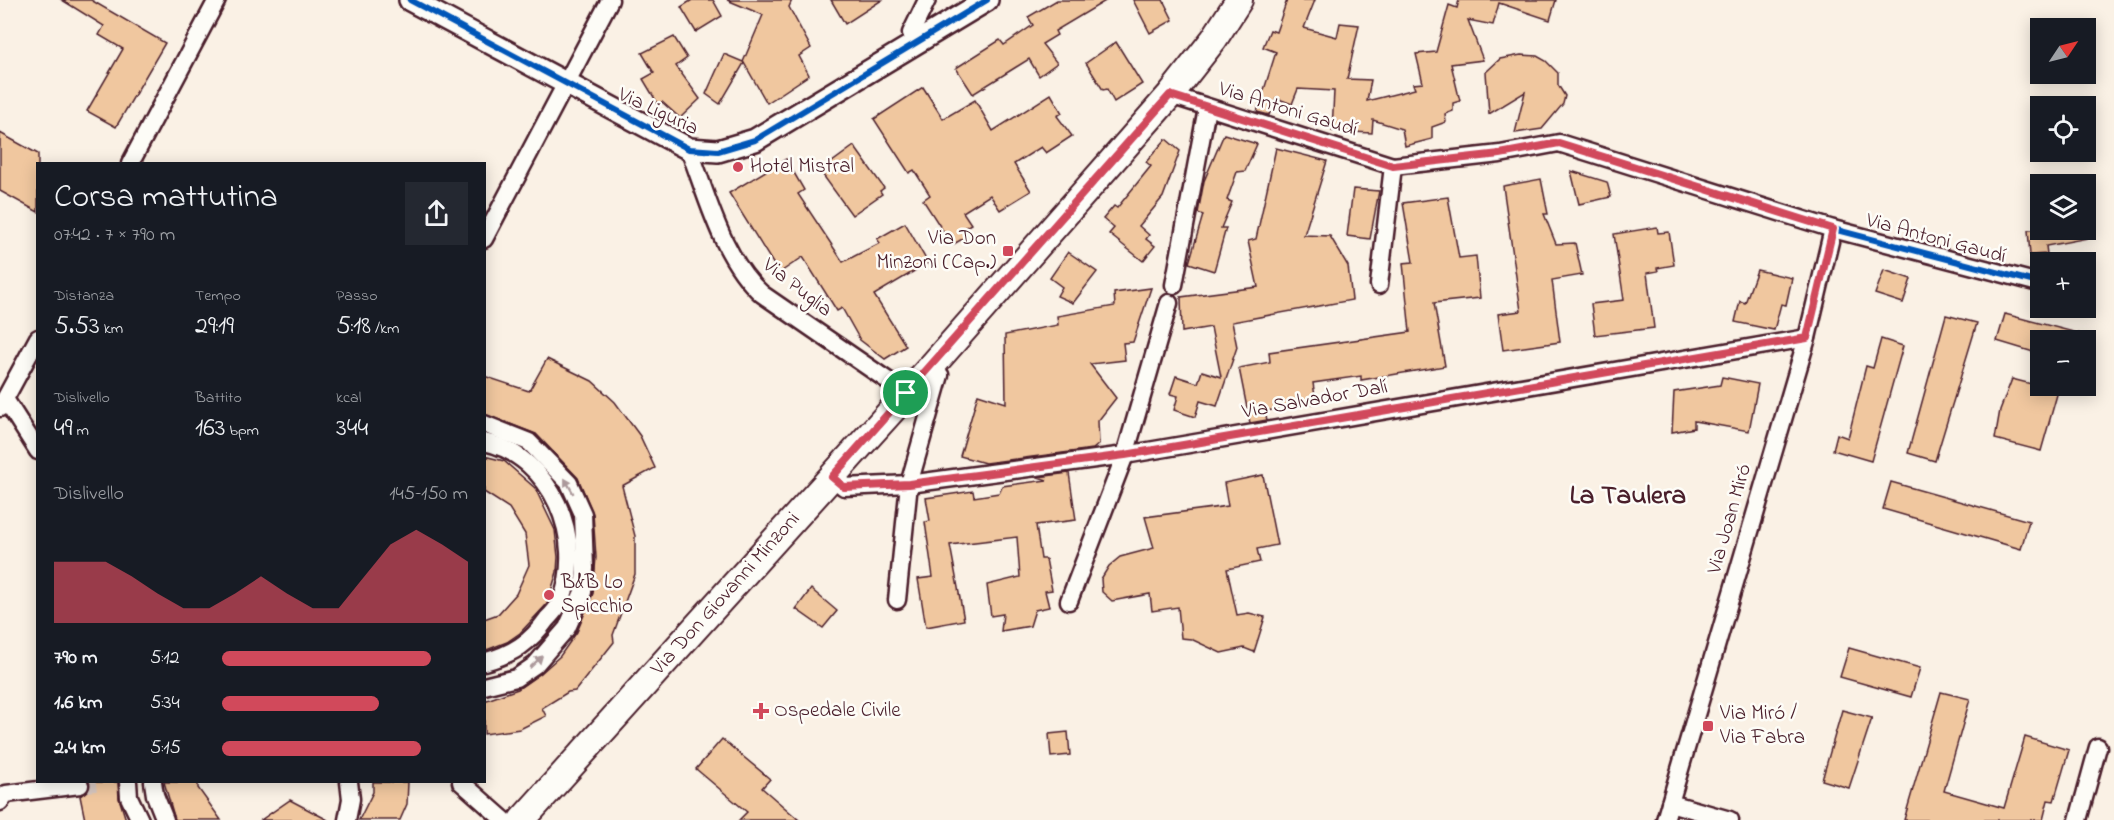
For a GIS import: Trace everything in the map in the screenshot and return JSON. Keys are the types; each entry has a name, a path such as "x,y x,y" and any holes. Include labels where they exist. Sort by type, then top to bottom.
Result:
{"main road":[{"name":"Via Don Giovanni Minzoni","path":"522,820 931,367 1170,95 1214,39 1239,0"}],"street":[{"path":"131,162 217,0"},
{"name":"Via Liguria","path":"410,0 689,149 718,151 755,140 987,0"},
{"path":"486,235 568,86 610,0"},
{"path":"916,43 911,33 927,0"},
{"name":"Via Antoni Gaudí","path":"1170,95 1393,166 1500,154 1559,143 1833,229 2030,281"},
{"path":"1174,285 1207,108"},
{"name":"Via Puglia","path":"689,149 732,259 747,281 762,294 906,393"},
{"path":"1379,285 1393,166"},
{"name":"Via Joan Miró","path":"1665,820 1807,338 1833,229"},
{"path":"1069,601 1125,455 1168,303"},
{"name":"Via Salvador Dalí","path":"832,477 844,487 909,484 1125,455 1807,338"},
{"path":"36,342 2,403 36,448"},
{"path":"897,600 909,484 940,375 931,367"},
{"path":"486,425 529,442 569,483 583,514 585,567 583,592 567,628 535,665 516,678 486,686"},
{"path":"486,442 496,445 515,456 537,473 554,494 565,524 570,558 561,601 534,638 509,655 486,661"},
{"path":"2078,820 2098,747"},
{"path":"128,783 129,797 140,820"},
{"path":"153,783 155,795 165,820"},
{"path":"347,820 351,800 349,783"},
{"path":"462,783 504,820"},
{"path":"0,802 6,794 80,785"},
{"path":"334,820 351,800"},
{"path":"1670,803 1730,820"}],"building":[{"path":"62,0 91,0 165,43 116,127 87,111 123,49 99,35 104,26"},
{"path":"692,0 713,0 722,16 696,32 681,7"},
{"path":"727,0 792,0 789,7 811,48 799,56 809,75 767,103 744,63 720,104 706,94 724,54 743,62 763,15"},
{"path":"831,0 882,0 845,24"},
{"path":"1057,0 1107,0 1055,31 1057,35 1042,44 1057,63 1039,76 1029,59 973,94 956,68 1000,40 1004,45 1033,25 1028,17"},
{"path":"1133,0 1163,0 1173,20 1150,33"},
{"path":"1287,0 1315,0 1304,28 1337,37 1340,23 1359,25 1347,79 1371,80 1367,101 1415,89 1413,84 1423,83 1416,54 1436,52 1449,5 1457,8 1459,0 1556,0 1550,20 1499,3 1493,25 1468,20 1483,60 1451,64 1460,101 1453,103 1453,111 1445,114 1446,122 1432,127 1432,139 1405,146 1402,129 1373,120 1372,133 1332,131 1334,91 1298,89 1292,104 1276,98 1269,115 1257,112 1276,52 1263,47 1270,30 1276,32"},
{"path":"674,37 687,58 676,66 700,99 680,118 662,102 658,104 643,79 654,73 642,53"},
{"path":"1116,42 1142,84 1114,102 1107,89 1103,90 1086,63"},
{"path":"1521,55 1537,56 1546,61 1558,73 1558,85 1565,96 1563,104 1542,129 1515,133 1525,92 1489,114 1486,72 1500,59"},
{"path":"923,87 943,119 975,100 993,131 1051,94 1062,113 1057,116 1072,136 1046,153 1041,147 1014,164 1031,191 1000,210 990,195 963,212 971,224 961,230 966,237 952,245 923,200 930,195 914,170 909,173 874,119"},
{"path":"0,133 38,154 36,211 0,191"},
{"path":"1224,134 1257,144 1245,171 1237,172 1227,200 1232,202 1221,228 1226,228 1214,271 1189,263 1203,215 1198,213 1204,181"},
{"path":"1166,139 1180,151 1163,197 1139,226 1149,235 1146,239 1155,246 1143,261 1109,234 1114,228 1103,219 1114,206 1117,208 1151,166 1146,162"},
{"path":"854,146 884,188 880,191 882,194 852,215 820,171"},
{"path":"1276,148 1327,161 1304,235 1330,236 1348,266 1352,300 1232,322 1237,347 1217,406 1200,401 1195,417 1174,410 1178,396 1170,394 1176,376 1198,383 1202,371 1221,377 1211,327 1182,332 1181,297 1258,287 1248,241 1256,239"},
{"path":"786,159 804,190 798,194 843,262 880,243 877,239 905,223 928,263 874,295 906,346 885,359 860,340 842,308 837,311 803,257 779,273 729,193"},
{"path":"1571,171 1607,182 1611,197 1579,204"},
{"path":"1541,179 1548,214 1544,214 1556,244 1575,243 1582,275 1552,280 1560,342 1503,350 1498,314 1521,311 1503,186"},
{"path":"1353,189 1379,191 1370,239 1347,236"},
{"path":"1448,197 1459,258 1476,256 1480,298 1434,303 1445,366 1361,380 1361,376 1313,383 1316,403 1265,411 1267,420 1250,423 1239,368 1270,362 1269,352 1410,332 1403,263 1413,262 1403,203"},
{"path":"1657,227 1658,233 1669,232 1674,265 1657,268 1658,271 1647,273 1654,328 1595,335 1591,304 1624,300 1614,234"},
{"path":"2028,230 2030,230 2030,240 2077,240 2046,246 2047,252 2030,252 2030,255"},
{"path":"1068,252 1097,272 1073,303 1057,296 1062,287 1050,278"},
{"path":"1757,270 1792,278 1786,305 1781,304 1774,330 1735,322 1740,301 1745,303"},
{"path":"1884,270 1911,279 1903,303 1875,294"},
{"path":"1151,288 1133,342 1123,343 1125,360 1090,364 1116,398 1098,421 1099,444 1093,449 985,463 960,456 978,394 1006,403 1005,335 1058,325 1057,316 1115,306 1114,293"},
{"path":"2005,314 2066,330 2030,330 2030,351 1997,341"},
{"path":"1946,315 1977,323 1935,461 1908,453"},
{"path":"1881,339 1903,346 1871,461 1833,450 1837,434 1848,438 1866,366 1873,368"},
{"path":"547,359 592,381 615,402 640,436 655,468 622,486 635,536 635,574 613,635 614,642 575,691 568,692 542,708 546,716 520,729 486,734 486,700 518,689 560,656 577,632 593,593 596,557 593,514 578,478 536,434 486,415 486,377 529,391"},
{"path":"1722,377 1758,384 1749,431 1694,421 1694,428 1672,432 1674,392 1720,385"},
{"path":"2012,379 2030,384 2030,396 2057,396 2041,451 1995,439 2000,410"},
{"path":"486,456 504,461 535,488 555,530 557,572 547,604 520,633 507,642 486,650 486,618 498,614 516,594 529,565 525,534 509,508 486,493"},
{"path":"1069,473 1076,520 1036,525 1041,559 1046,559 1052,590 1045,591 1049,607 1035,610 1030,626 1001,631 1003,614 991,616 987,585 1020,577 1017,537 950,545 964,620 926,627 918,579 933,577 925,522 930,521 926,498 973,491 974,497 999,493 1002,486 1047,480 1038,477"},
{"path":"1263,475 1277,545 1257,549 1260,562 1227,569 1237,615 1249,613 1265,617 1254,652 1244,648 1221,653 1191,639 1181,638 1178,607 1152,611 1150,594 1112,601 1102,592 1101,579 1109,566 1120,557 1154,548 1145,517 1228,506 1224,483"},
{"path":"1891,482 2029,521 2021,549 1883,509"},
{"path":"811,589 837,611 823,628 796,609"},
{"path":"1849,648 1920,668 1911,697 1840,677"},
{"path":"1941,692 1970,699 1944,791 2004,808 2025,737 2069,750 2054,801 2048,800 2043,820 1904,820"},
{"path":"1842,710 1872,718 1849,788 1822,780"},
{"path":"1068,732 1070,755 1051,757 1049,734"},
{"path":"722,739 770,779 762,788 799,820 739,820 747,812 696,769"},
{"path":"90,783 118,783 119,798 126,820 85,820 80,796 89,790"},
{"path":"164,783 198,783 198,788 221,820 175,820"},
{"path":"373,783 408,783 407,804 400,820 359,820 373,792"},
{"path":"290,800 328,820 261,820"}],"tunnel":[{"path":"80,785 95,783"}],"cycle path":[{"path":"410,0 689,149 718,151 755,140 987,0"},
{"path":"1170,95 1393,166 1500,154 1559,143 1833,229 2030,281"},
{"path":"832,477 844,487 909,484 1125,455 1807,338"}],"place":[{"name":"Hotel Mistral","path":"738,167"},
{"name":"Via Don Minzoni (Cap.)","path":"1008,251"},
{"name":"B&B Lo Spicchio","path":"549,595"},
{"name":"Ospedale Civile","path":"761,711"},
{"name":"Via Miró / Via Fabra","path":"1708,726"}],"district":[{"name":"La Taulera","path":"1628,496"}],"route":[{"path":"1170,95 1248,122 1393,166 1500,154 1559,143 1833,229 1807,338 1125,455 909,484 844,487 832,477 906,393 1170,95"}]}
